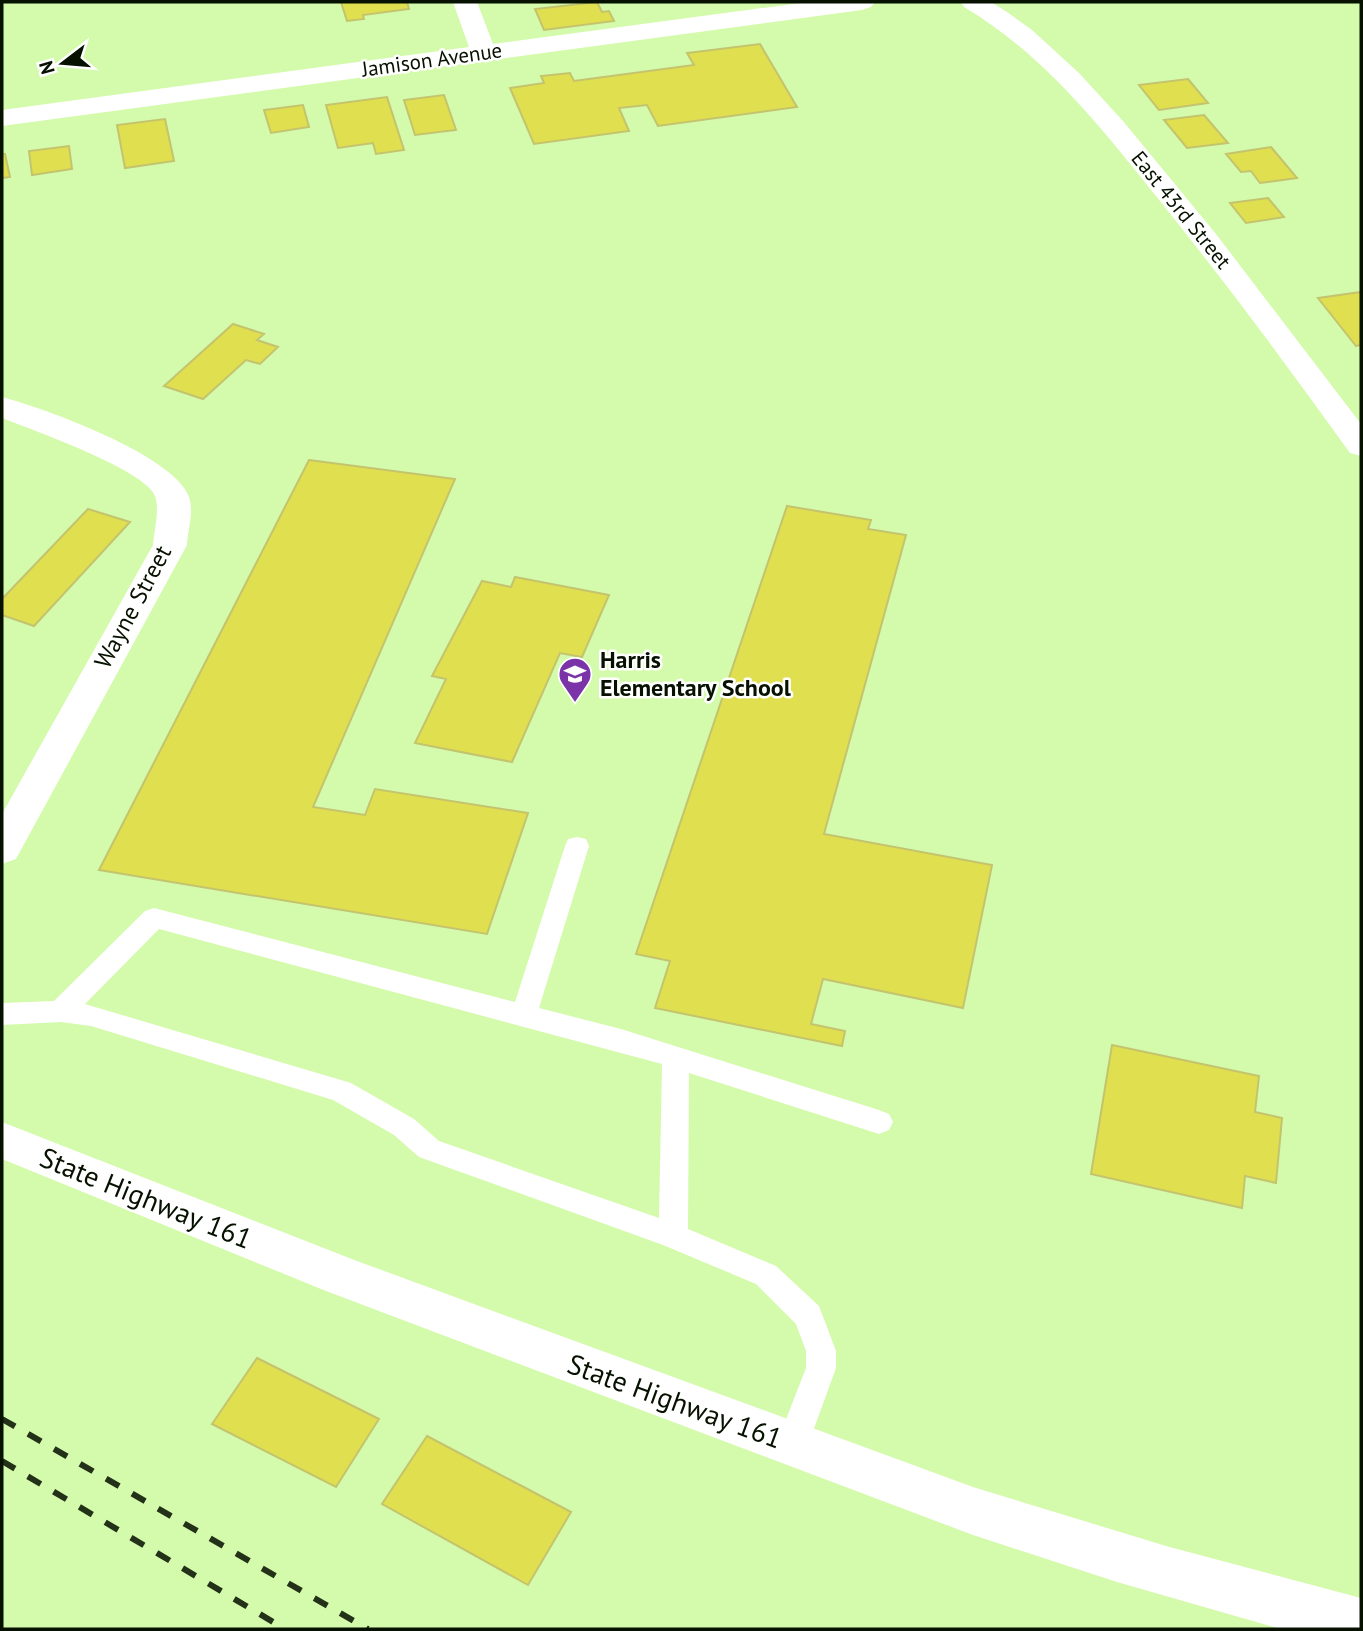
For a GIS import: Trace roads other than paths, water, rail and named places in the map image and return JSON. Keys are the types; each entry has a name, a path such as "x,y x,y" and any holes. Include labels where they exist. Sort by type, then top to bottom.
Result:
{"street":[{"path":"465,2 484,53"},
{"name":"Jamison Avenue","path":"2,118 862,2"},
{"name":"East 43rd Street","path":"973,2 1006,21 1088,96 1277,331 1361,446"},
{"name":"Wayne Street","path":"2,407 139,463 162,479 172,494 170,545 2,849"},
{"name":"State Highway 161","path":"2,1140 342,1276 973,1511 1073,1544 1281,1604 1361,1624"}],"lane":[{"path":"524,1014 577,846"},
{"path":"61,1011 154,918 621,1040 879,1122"},
{"path":"2,1014 61,1011 91,1015 341,1091 404,1127 429,1149 673,1236 766,1275 808,1316 821,1351 821,1368 792,1445"},
{"path":"673,1236 676,1058"}],"railway":[{"path":"2,1419 368,1629"},
{"path":"2,1461 285,1629"}],"place":[{"name":"Harris Elementary School","path":"575,704"}]}
